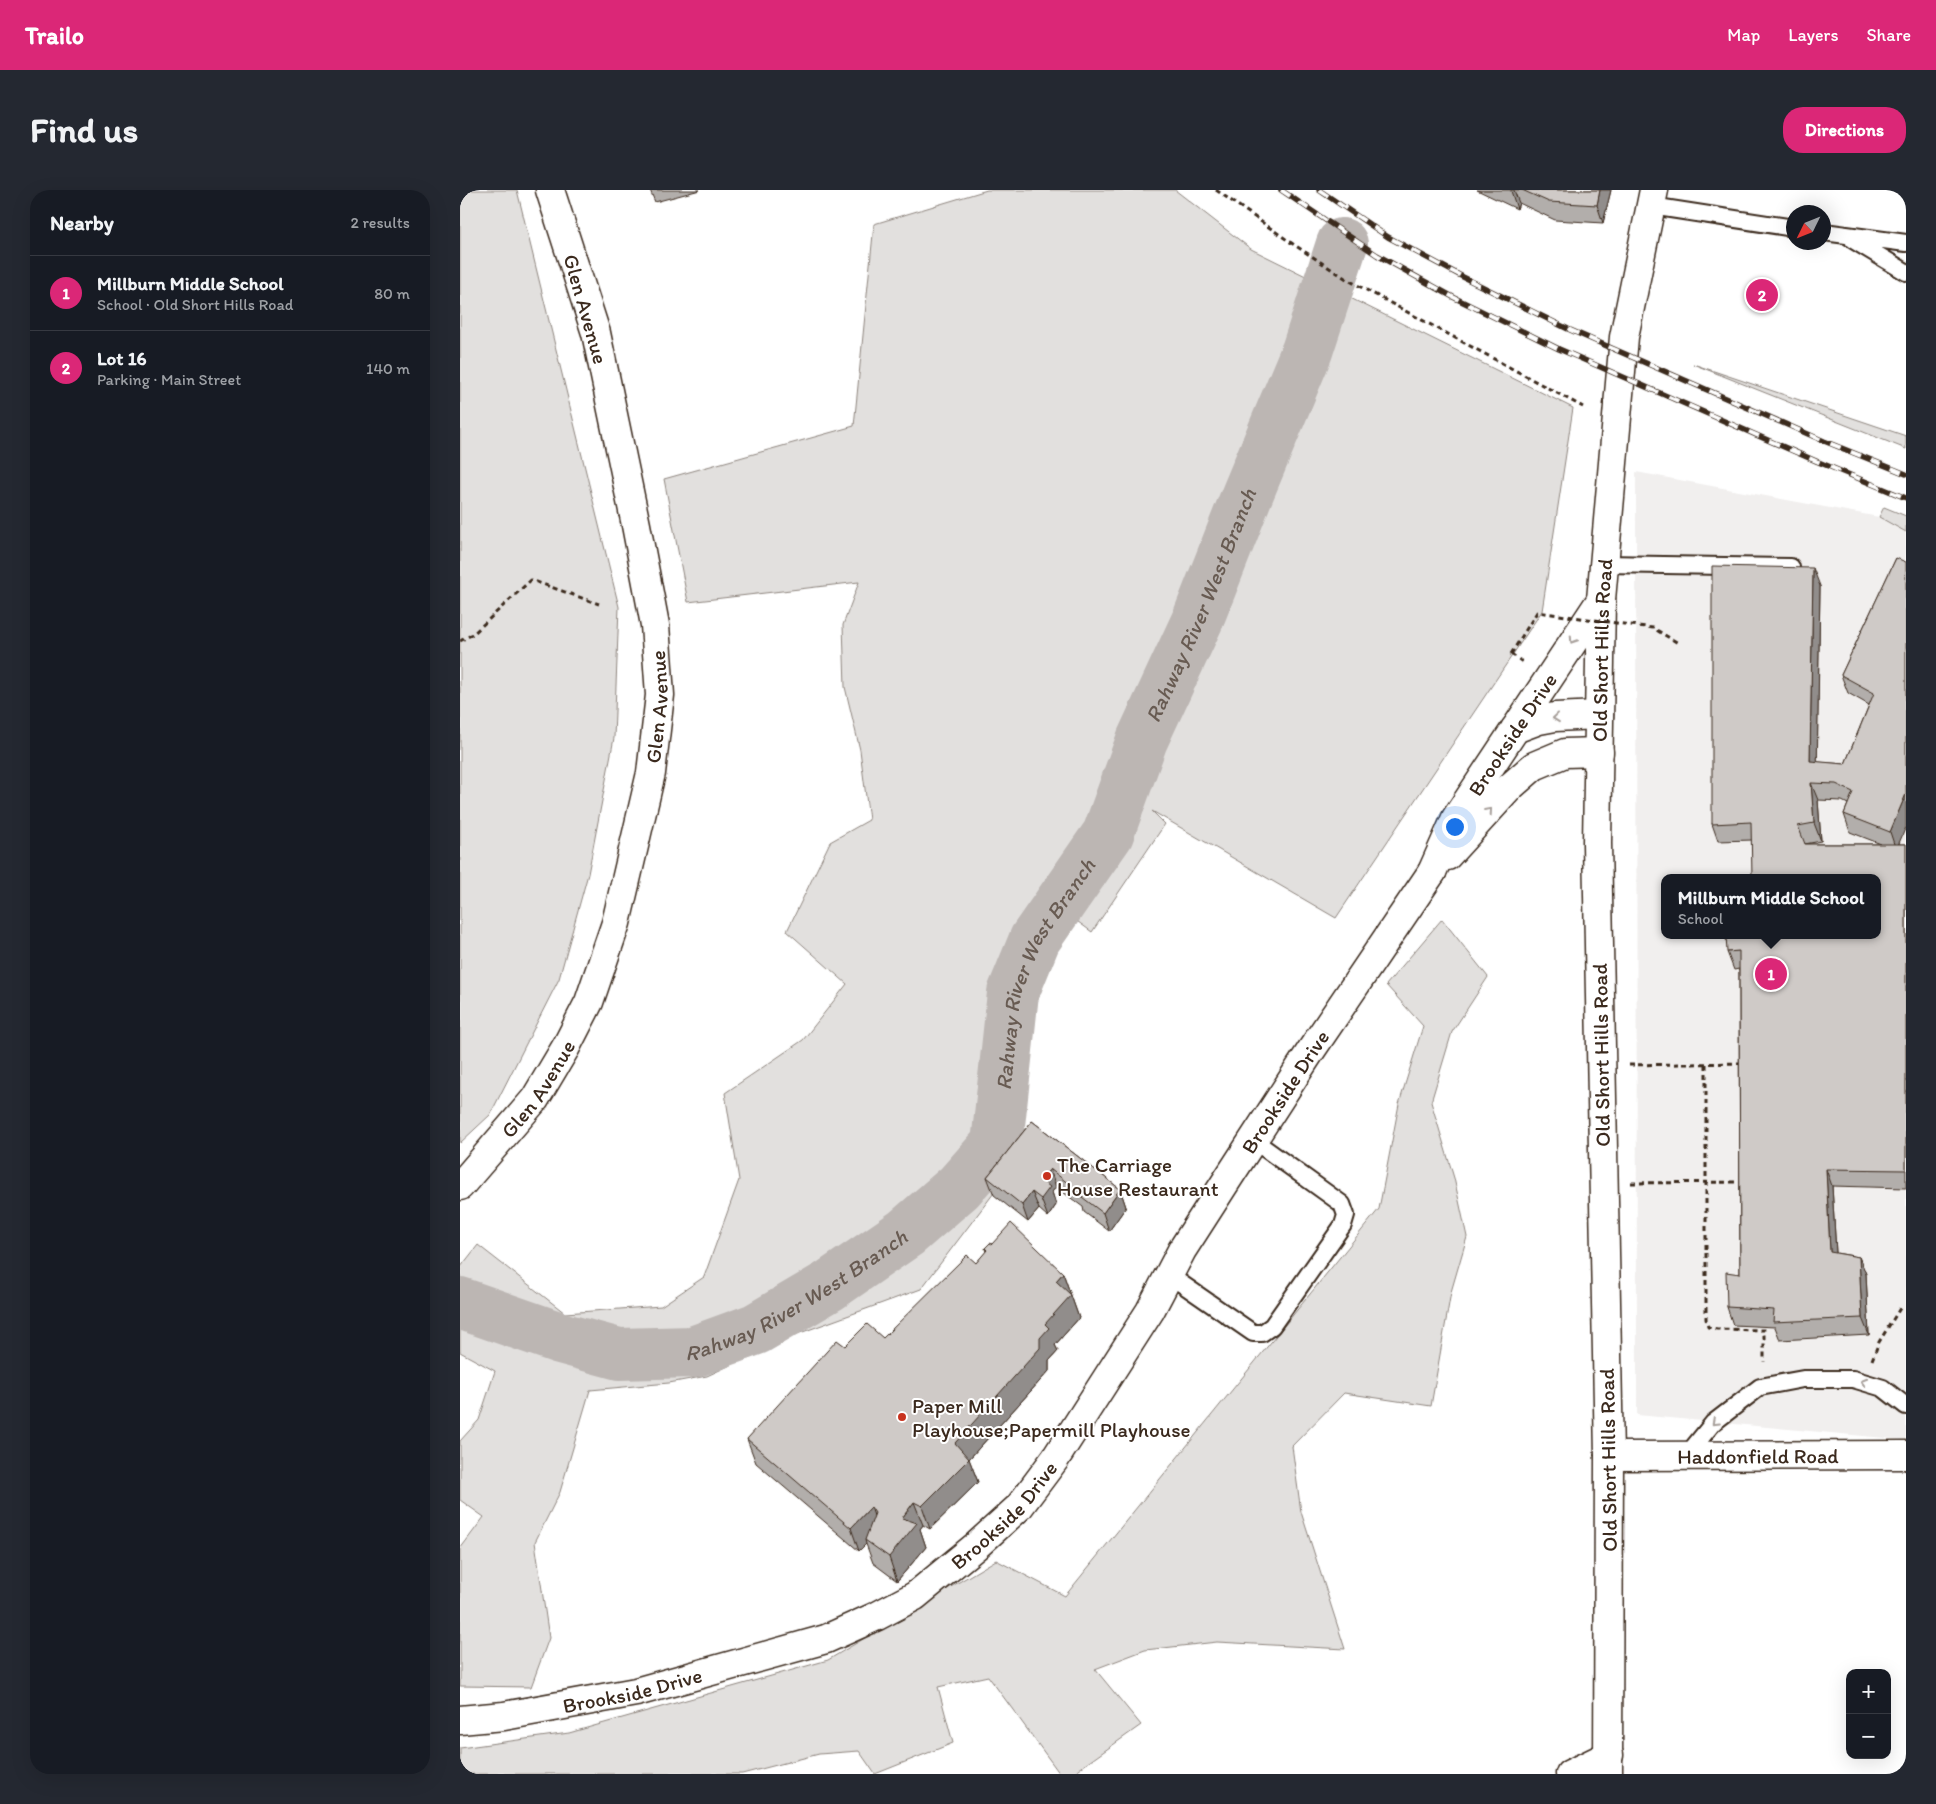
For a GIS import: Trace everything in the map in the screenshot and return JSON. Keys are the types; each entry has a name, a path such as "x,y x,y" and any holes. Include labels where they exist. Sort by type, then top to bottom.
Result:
{"street":[{"name":"Glen Avenue","path":"460,1186 535,1099 566,1047 589,1002 616,923 651,773 660,695 655,625 596,333 550,190"},
{"name":"Old Short Hills Road","path":"1609,1764 1609,1456 1597,843 1601,600 1624,337 1652,198"},
{"name":"Brookside Drive","path":"1432,872 1456,818 1601,600"},
{"path":"1515,729 1539,720 1556,717 1599,715"},
{"name":"Brookside Drive","path":"460,1720 504,1716 636,1692 826,1639 915,1596 976,1546 1019,1506 1060,1451 1150,1310 1182,1250 1312,1049 1432,872 1510,787 1534,766 1565,753 1599,752"},
{"name":"Haddonfield Road","path":"1609,1456 1906,1455"},
{"path":"1570,1774 1609,1764"}],"lane":[{"path":"1652,198 1786,226"},
{"path":"1831,233 1906,243"},
{"path":"1847,236 1906,272"},
{"path":"1603,564 1790,567"},
{"path":"1169,1275 1253,1333 1262,1333 1272,1326 1343,1225 1346,1215 1342,1204 1253,1140"},
{"path":"1687,1455 1713,1423 1760,1387 1803,1379 1853,1379 1883,1388 1906,1406"}],"path":[{"path":"1216,190 1348,280 1583,407"},
{"path":"460,641 473,634 531,580 599,604"},
{"path":"1511,654 1538,612 1653,628 1678,643"},
{"path":"1627,1065 1746,1063"},
{"path":"1706,1064 1706,1319 1708,1327 1717,1329 1764,1330 1764,1362"},
{"path":"1628,1184 1746,1182"},
{"path":"1871,1363 1880,1342 1902,1305"}],"shaded area":[{"path":"460,190 517,190 619,607 614,738 588,874 559,979 490,1115 460,1143"},
{"path":"987,190 1175,190 1251,249 1573,408 1542,611 1336,918 1152,811 1165,824 1092,932 1074,919 1048,960 1043,985 1032,1017 1024,1124 1003,1181 921,1289 800,1333 707,1376 669,1383 590,1390 560,1492 535,1542 549,1638 531,1687 460,1686 460,1549 484,1517 460,1500 460,1441 479,1420 495,1371 460,1352 460,1268 478,1245 565,1313 661,1306 704,1277 739,1180 725,1093 803,1040 847,984 787,931 830,842 869,820 860,750 845,687 843,625 859,582 688,602 664,479 854,426 874,224"},
{"path":"1693,364 1906,436 1906,449"},
{"path":"1636,472 1879,517 1906,532 1906,1440 1637,1415"},
{"path":"1884,507 1906,516 1906,532 1879,517"},
{"path":"1442,919 1488,977 1452,1032 1431,1102 1454,1178 1467,1237 1451,1292 1431,1406 1344,1393 1292,1446 1301,1512 1345,1649 1217,1642 1145,1650 1095,1669 1141,1725 1072,1774 1060,1774 988,1676 938,1687 953,1743 875,1774 859,1751 819,1754 742,1774 460,1774 460,1748 569,1733 828,1660 996,1560 1065,1596 1379,1209 1399,1104 1423,1026 1386,985"}],"building":[{"path":"1522,190 1600,190 1597,205 1549,202"},
{"path":"1896,558 1906,562 1906,794 1890,832 1844,814 1853,792 1836,784 1811,783 1814,823 1798,826 1805,844 1906,844 1906,1170 1826,1169 1830,1252 1859,1257 1862,1318 1773,1322 1774,1310 1727,1307 1726,1272 1740,1274 1739,951 1727,952 1726,939 1881,939 1881,874 1752,874 1751,822 1712,824 1712,566 1813,568 1810,761 1845,764 1874,693 1841,675"},
{"path":"1032,1121 1120,1189 1103,1213 1050,1169 1041,1180 1050,1187 1041,1199 1032,1192 1022,1205 987,1177"},
{"name":"Paper Mill Playhouse;Papermill Playhouse","path":"1011,1223 1063,1273 1056,1281 1071,1295 1045,1324 1049,1328 1040,1338 1040,1348 955,1443 969,1459 922,1506 914,1502 902,1518 917,1523 889,1557 865,1540 875,1513 871,1507 851,1528 747,1439 837,1340 845,1346 867,1324 883,1338 967,1255 976,1263 987,1250 985,1248 990,1243 992,1244"}],"waterway":[{"name":"Rahway River West Branch","path":"460,1303 560,1338 619,1354 693,1352 756,1329 829,1286 906,1233 959,1187 997,1144 1013,993 1035,939 1108,834 1142,740 1198,619 1307,351 1342,244"}],"railway":[{"path":"1281,190 1377,255 1453,297 1559,349 1816,461 1906,498"},
{"path":"1319,190 1388,237 1568,329 1824,441 1906,474"}],"place":[{"name":"Lot 16","path":"1762,295"},
{"name":"Millburn Middle School","path":"1771,974"},
{"name":"The Carriage House Restaurant","path":"1047,1176"},
{"name":"Paper Mill Playhouse;Papermill Playhouse","path":"902,1417"}]}
